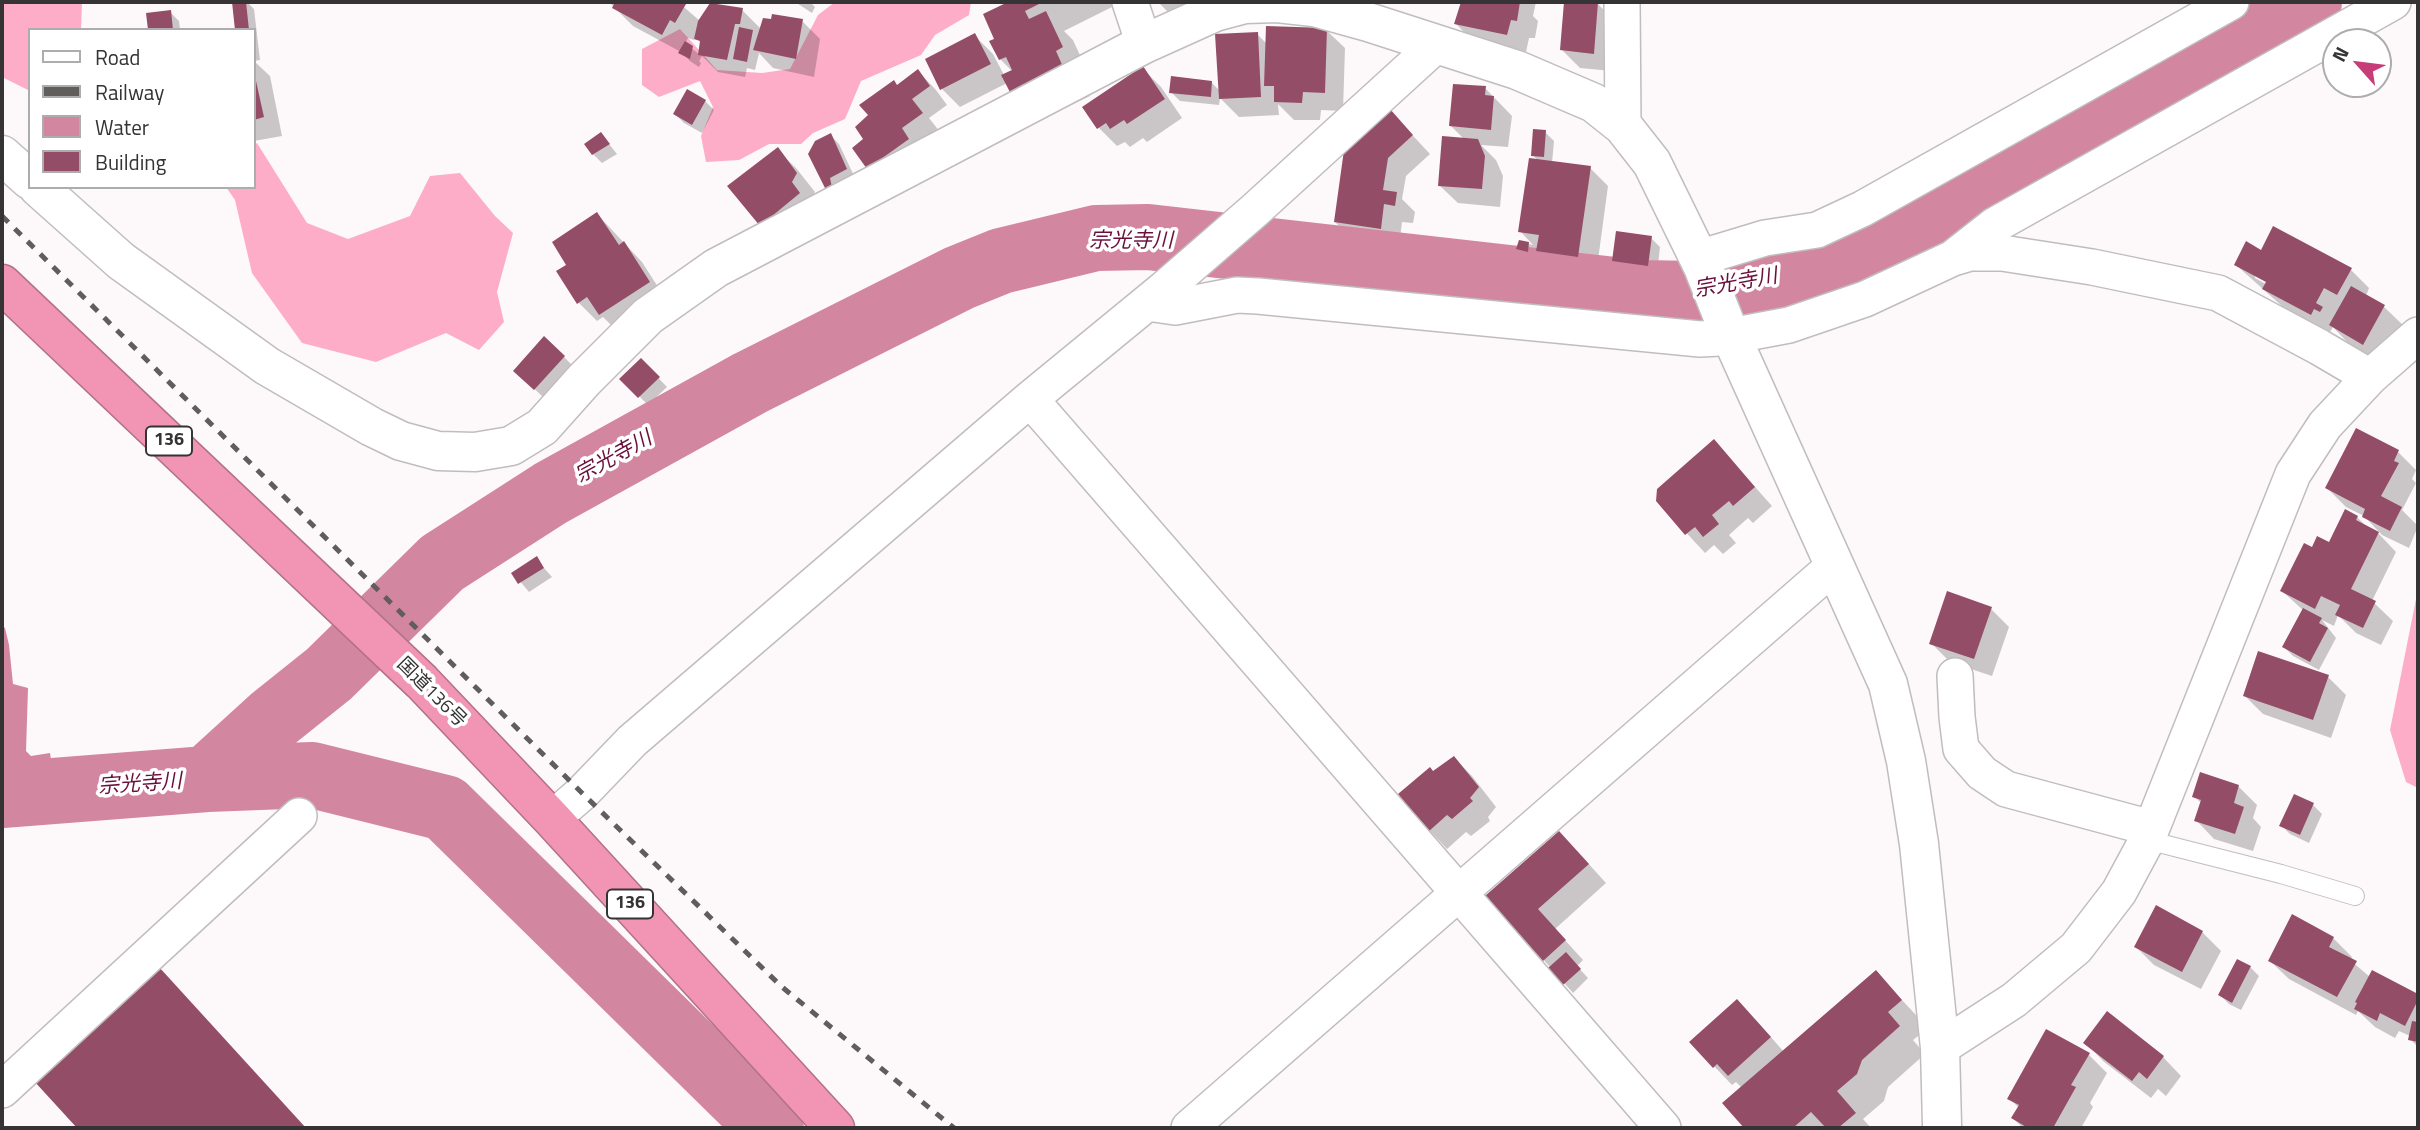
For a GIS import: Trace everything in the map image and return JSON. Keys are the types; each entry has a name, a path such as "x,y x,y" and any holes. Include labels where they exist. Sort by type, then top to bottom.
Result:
{"highway":[{"name":"国道136号","path":"2,284 422,682 552,819 835,1128"}],"street":[{"path":"1130,2 1144,44"},
{"path":"1622,2 1622,126"},
{"path":"1701,262 1765,238 1817,230 1862,209 2231,2"},
{"path":"1953,258 1995,225 2393,2"},
{"path":"40,189 121,261 267,366 372,428 401,441 438,451 475,452 511,446 542,427 648,316 716,268 1144,44 1215,12 1245,4 1277,4 1325,10 1517,70 1594,103 1622,126 1652,163 1701,262 1888,684 1906,761 1919,844 1940,1048 1938,1127"},
{"path":"552,819 582,793 632,741 1030,399 1255,210 1436,45"},
{"path":"2,155 28,178"},
{"path":"1155,296 1175,307 1237,295 1258,296 1700,339 1729,330 1790,325 1865,299 1953,258 1970,253 2001,253 2092,267 2218,293 2370,377"},
{"path":"1940,1048 2014,1000 2076,948 2119,892 2149,834 2293,474 2325,425 2370,377 2418,335"},
{"path":"1030,399 1663,1128"},
{"path":"1189,1128 1835,566"},
{"path":"1955,676 1962,749 1982,773 2006,789 2149,834"},
{"path":"2,1090 299,816"}],"lane":[{"path":"2149,834 2355,896"}],"shaded area":[{"path":"2,2 82,2 81,28 28,28 28,90 2,77"},
{"path":"835,2 971,2 969,15 935,35 921,55 861,81 845,119 813,133 801,144 769,144 739,160 706,162 701,136 713,107 700,81 659,97 642,85 642,49 680,29 717,70 762,73 790,69 818,15"},
{"path":"256,144 307,223 348,239 410,216 430,176 460,173 495,216 513,233 497,292 504,322 479,350 446,333 376,362 302,343 252,273 235,200 227,189 256,189"},
{"path":"2418,589 2418,788 2406,782 2390,730"}],"water":[{"path":"2,625 9,645 13,684 28,688 26,751 31,756 50,753 52,766 67,775 119,776 201,770 197,794 2,824"}],"building":[{"path":"232,2 246,2 249,28 235,28"},
{"path":"610,2 686,4 675,23 670,20 662,35 612,8 614,4"},
{"path":"1008,2 1043,2 1025,11 1029,19 1046,11 1063,47 1056,51 1064,69 1011,94 1001,75 1012,70 1006,57 999,60 989,41 994,39 983,14"},
{"path":"1461,2 1520,2 1517,21 1511,20 1507,35 1454,24"},
{"path":"1564,2 1598,2 1594,54 1560,50"},
{"path":"710,3 743,8 740,24 735,24 727,60 698,55 700,41 694,39 698,21"},
{"path":"171,10 173,28 148,28 146,13"},
{"path":"772,14 803,19 796,59 753,50 763,18 771,19"},
{"path":"1266,26 1327,28 1325,93 1303,92 1302,103 1274,102 1274,86 1264,86"},
{"path":"739,27 753,30 747,62 733,59"},
{"path":"1258,32 1261,97 1219,99 1215,34"},
{"path":"975,33 991,64 940,90 925,59"},
{"path":"685,41 693,46 690,59 678,53"},
{"path":"1143,66 1165,99 1127,124 1124,120 1110,129 1106,123 1097,129 1082,107"},
{"path":"918,69 930,86 912,99 923,113 902,128 909,139 867,169 852,148 863,139 855,127 868,115 859,105 894,80 897,85"},
{"path":"1171,76 1212,81 1211,97 1169,93"},
{"path":"256,81 264,117 256,119"},
{"path":"1453,84 1486,86 1485,95 1494,96 1491,130 1449,126"},
{"path":"687,89 706,100 692,125 673,114"},
{"path":"1390,109 1413,135 1388,158 1383,190 1397,192 1395,206 1384,204 1381,229 1334,222 1344,150"},
{"path":"1533,129 1546,130 1544,157 1531,156"},
{"path":"601,132 610,144 592,155 584,144"},
{"path":"831,133 847,169 830,178 832,187 826,190 808,154 815,141"},
{"path":"1442,136 1478,139 1485,156 1482,189 1438,186"},
{"path":"778,147 797,173 792,182 800,193 760,226 727,186"},
{"path":"1529,158 1591,166 1578,257 1536,251 1539,235 1518,232"},
{"path":"597,212 619,245 624,241 650,282 599,315 587,297 577,304 556,271 566,265 552,242"},
{"path":"2273,226 2352,268 2337,295 2324,288 2316,303 2323,307 2320,312 2314,309 2311,315 2262,289 2266,282 2234,265 2246,241 2261,250"},
{"path":"1616,231 1652,236 1648,266 1612,261"},
{"path":"1519,240 1529,242 1528,252 1516,249"},
{"path":"2351,286 2385,305 2363,345 2329,325"},
{"path":"544,336 565,356 534,390 513,371"},
{"path":"641,358 660,377 638,398 619,379"},
{"path":"2356,428 2399,450 2394,461 2399,463 2381,496 2402,507 2390,531 2362,517 2365,509 2325,488"},
{"path":"1714,439 1755,487 1733,506 1729,501 1712,515 1719,524 1703,537 1695,527 1685,535 1656,501 1657,489"},
{"path":"2345,509 2358,516 2356,520 2379,532 2351,589 2376,601 2363,628 2335,615 2340,605 2321,596 2315,609 2280,591 2304,543 2312,547 2317,536 2329,542"},
{"path":"537,556 544,568 518,584 511,573"},
{"path":"1947,591 1992,607 1974,659 1929,644"},
{"path":"2303,608 2322,618 2319,623 2328,628 2310,662 2282,647"},
{"path":"2258,651 2329,675 2313,720 2243,696"},
{"path":"1454,756 1479,787 1470,798 1473,801 1452,819 1447,815 1428,832 1398,794 1430,767 1433,771"},
{"path":"2200,772 2239,785 2234,803 2244,807 2235,834 2194,821 2201,800 2192,797"},
{"path":"2294,794 2314,803 2300,835 2279,826"},
{"path":"1559,831 1589,864 1538,909 1566,940 1543,961 1485,896"},
{"path":"2156,905 2203,931 2182,972 2134,947"},
{"path":"2292,914 2334,937 2329,947 2357,961 2337,997 2268,961"},
{"path":"1566,952 1581,969 1563,985 1548,968"},
{"path":"2237,959 2251,966 2232,1003 2218,995"},
{"path":"159,967 306,1128 77,1128 34,1081"},
{"path":"1876,970 1902,1000 1888,1012 1900,1026 1862,1060 1857,1074 1837,1091 1856,1113 1838,1128 1826,1128 1811,1112 1793,1128 1744,1128 1722,1103"},
{"path":"2372,970 2418,994 2418,1000 2405,1026 2380,1013 2377,1021 2354,1009"},
{"path":"1737,999 1771,1037 1728,1076 1717,1064 1713,1068 1689,1042"},
{"path":"2107,1011 2164,1056 2147,1079 2139,1072 2132,1081 2083,1043"},
{"path":"2412,1021 2418,1022 2418,1042 2408,1040"},
{"path":"2046,1029 2090,1053 2071,1085 2076,1087 2053,1128 2028,1128 2011,1118 2019,1105 2007,1099"}],"waterway":[{"name":"宗光寺川","path":"207,779 274,718 329,674 442,563 551,493 750,383 959,278 1001,261 1096,238 1148,237 1641,293 1697,294 1768,280 1851,257 2309,2"},
{"path":"2,795 207,779 312,775 445,808 771,1128"}],"railway":[{"path":"2,216 582,793 782,987 954,1128"}]}
